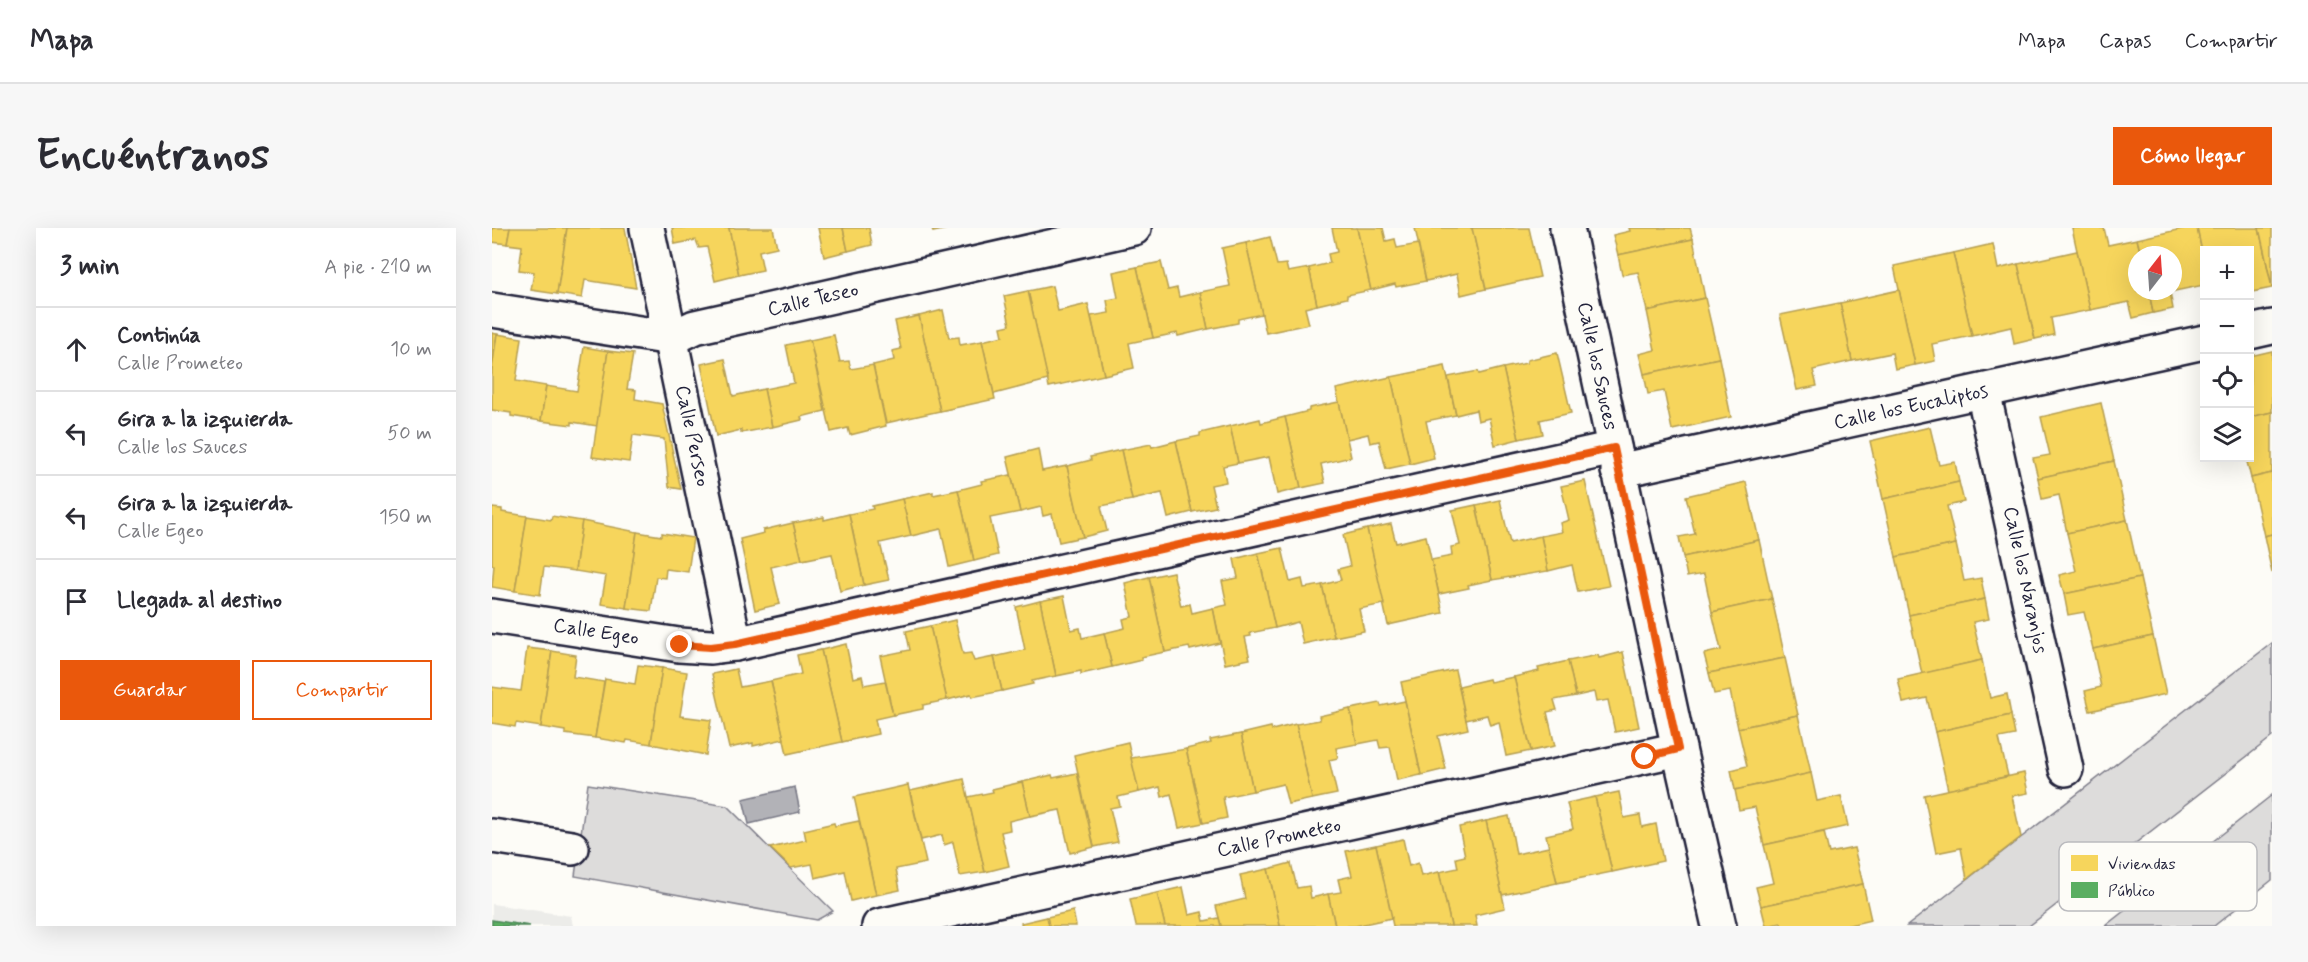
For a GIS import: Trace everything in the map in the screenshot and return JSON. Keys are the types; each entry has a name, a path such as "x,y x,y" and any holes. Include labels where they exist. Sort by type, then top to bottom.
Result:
{"street":[{"name":"Calle Perseo","path":"647,228 735,644"},
{"name":"Calle Teseo","path":"672,338 695,327 1134,228"},
{"name":"Calle los Sauces","path":"1567,228 1678,749 1719,926"},
{"path":"492,309 672,338"},
{"path":"2254,331 2272,327"},
{"name":"Calle los Eucaliptos","path":"1616,460 1983,391 2200,343"},
{"name":"Calle los Naranjos","path":"1983,391 2066,769"},
{"name":"Calle Egeo","path":"492,616 680,645 711,647 735,644 1616,460"},
{"name":"Calle Prometeo","path":"879,926 1678,749"},
{"path":"492,836 572,848"}],"shaded area":[{"path":"2272,643 2272,737 2137,842 2059,842 2059,903 2029,926 1907,926"},
{"path":"588,784 727,806 833,911 817,920 575,876"},
{"path":"795,787 800,812 749,824 743,799"},
{"path":"2272,795 2272,880 2257,892 2257,842 2212,842"},
{"path":"492,904 571,916 573,926 492,926"},
{"path":"2124,911 2233,911 2214,926 2105,926"}],"building: Viviendas":[{"path":"492,228 510,228 507,244 492,242"},
{"path":"510,228 567,228 557,294 531,290 534,272 519,270 522,246 507,244"},
{"path":"567,228 625,228 636,288 585,280 582,298 557,294"},
{"path":"672,228 729,228 739,275 715,281 707,247 699,248 696,240 675,244"},
{"path":"729,228 773,228 777,247 759,251 763,270 739,275"},
{"path":"818,228 843,228 848,251 824,257"},
{"path":"843,228 869,228 872,245 848,251"},
{"path":"932,228 952,228 933,232"},
{"path":"1332,228 1357,228 1371,290 1317,305 1309,268 1330,263 1328,254 1337,252"},
{"path":"1357,228 1383,228 1386,241 1395,239 1397,248 1418,244 1426,281 1396,287 1395,284 1371,290"},
{"path":"1415,228 1472,228 1486,289 1461,295 1457,274 1426,281"},
{"path":"1472,228 1529,228 1540,277 1486,289"},
{"path":"1629,228 1690,228 1693,239 1618,255 1613,235 1630,231"},
{"path":"2072,228 2104,228 2108,245 2137,239 2139,246 2128,246 2128,300 2151,300 2153,313 2133,318 2129,302 2090,310"},
{"path":"2186,228 2197,228 2201,246 2200,286 2182,290 2182,246 2139,246 2137,239"},
{"path":"2197,228 2259,228 2272,288 2254,292 2254,246 2201,246"},
{"path":"2259,228 2272,228 2272,287"},
{"path":"1270,237 1277,265 1286,264 1288,272 1309,268 1317,305 1305,308 1309,324 1266,333 1246,243"},
{"path":"1693,239 1705,298 1647,311 1638,272 1622,275 1618,255"},
{"path":"1246,243 1262,314 1238,319 1238,323 1208,329 1200,292 1230,286 1222,248"},
{"path":"1993,244 1998,269 2018,264 2035,339 2014,344 2011,327 1972,336 1953,253"},
{"path":"2077,251 2090,310 2051,318 2054,335 2035,339 2018,264"},
{"path":"1953,253 1972,336 1932,344 1935,361 1915,365 1894,266"},
{"path":"1161,262 1168,290 1177,288 1179,297 1200,292 1208,329 1178,336 1177,333 1153,338 1137,267"},
{"path":"1137,267 1153,338 1129,343 1134,368 1104,375 1091,316 1109,313 1107,300 1118,298 1113,272"},
{"path":"1052,286 1058,311 1088,304 1104,375 1049,387 1028,291"},
{"path":"1899,290 1915,365 1895,369 1892,353 1852,361 1840,303"},
{"path":"1028,291 1048,380 994,394 982,341 1003,336 1001,327 1010,325 1004,296"},
{"path":"1705,298 1719,358 1644,374 1639,354 1655,350 1647,311"},
{"path":"2151,300 2171,300 2173,309 2153,313"},
{"path":"1840,303 1852,361 1813,370 1817,386 1797,390 1780,315"},
{"path":"943,310 949,338 959,337 960,345 982,341 995,399 940,411 919,316"},
{"path":"919,316 940,411 886,423 873,365 894,360 892,351 901,349 895,321"},
{"path":"492,333 497,334 492,370"},
{"path":"497,334 522,338 516,381 546,386 541,421 492,410 492,370"},
{"path":"834,335 840,362 849,361 851,369 873,365 886,426 850,435 848,428 831,432 810,340"},
{"path":"810,340 825,411 801,417 802,420 772,427 764,389 794,383 786,345"},
{"path":"584,347 608,351 597,426 541,421 546,386 577,391"},
{"path":"608,351 633,354 627,389 636,390 635,399 662,404 681,489 669,487 664,439 633,435 629,462 592,457"},
{"path":"2272,351 2272,412 2254,416 2254,408 2254,355"},
{"path":"1557,353 1571,413 1540,420 1543,434 1519,439 1503,368"},
{"path":"1719,358 1731,417 1672,430 1664,391 1648,394 1644,374"},
{"path":"725,359 733,396 764,389 772,427 741,433 741,430 716,436 701,364"},
{"path":"1445,366 1456,415 1426,421 1434,458 1410,464 1391,377"},
{"path":"1503,368 1519,439 1495,445 1489,418 1478,421 1476,410 1456,415 1448,377 1478,371 1479,374"},
{"path":"1391,377 1410,464 1386,469 1379,441 1370,443 1368,434 1347,439 1336,389"},
{"path":"1339,402 1351,457 1321,464 1325,483 1301,488 1285,417 1309,411 1309,408"},
{"path":"2101,403 2114,461 2038,478 2033,458 2050,455 2041,417"},
{"path":"2272,412 2272,473 2251,478 2247,462 2254,462 2254,416"},
{"path":"1285,417 1301,488 1277,494 1269,457 1238,463 1230,426 1260,419 1261,423"},
{"path":"1230,426 1238,463 1223,466 1226,482 1211,485 1216,507 1192,512 1176,441"},
{"path":"1930,427 1939,465 1955,462 1959,482 1883,499 1870,441"},
{"path":"1176,441 1192,512 1168,518 1162,493 1132,500 1121,450 1151,444 1152,447"},
{"path":"1038,449 1042,471 1067,466 1083,537 1059,542 1052,514 1043,516 1041,507 1020,512 1007,457"},
{"path":"1121,450 1132,500 1101,506 1107,531 1083,537 1067,466 1091,460 1090,457"},
{"path":"2114,461 2127,520 2067,533 2059,495 2042,499 2038,478"},
{"path":"2272,473 2272,534 2264,536 2251,478"},
{"path":"1011,475 1020,512 990,518 998,555 974,561 958,490 982,484 981,481"},
{"path":"1585,481 1609,586 1578,592 1572,565 1548,571 1541,536 1562,532 1560,523 1569,520 1561,486"},
{"path":"1746,482 1759,540 1683,557 1679,537 1695,534 1686,496"},
{"path":"1959,482 1964,502 1947,506 1956,544 1896,557 1883,499"},
{"path":"958,490 974,561 949,567 941,529 911,536 902,499 933,492 933,495"},
{"path":"902,499 911,536 880,543 889,580 864,585 849,514"},
{"path":"1500,500 1510,543 1541,536 1548,571 1492,580 1476,505"},
{"path":"1476,505 1492,580 1468,585 1469,588 1439,594 1431,560 1452,556 1451,547 1460,545 1452,510"},
{"path":"492,508 527,516 515,591 492,587 494,565 492,565"},
{"path":"849,514 864,585 840,591 832,554 802,560 793,523 824,517 824,520"},
{"path":"527,516 551,520 552,516 582,521 575,571 544,567 540,595 515,591"},
{"path":"2127,520 2140,578 2064,594 2059,575 2076,571 2067,533"},
{"path":"582,521 637,532 626,608 601,604 606,576 575,571"},
{"path":"793,523 802,560 771,567 780,604 755,610 740,539 764,533 763,530"},
{"path":"1391,524 1396,543 1426,536 1443,613 1388,625 1367,529"},
{"path":"1367,529 1384,604 1359,609 1364,631 1334,637 1322,585 1341,580 1338,569 1350,566 1343,535"},
{"path":"637,532 693,538 688,572 666,569 665,578 656,577 651,611 626,608"},
{"path":"2272,534 2272,573 2264,536"},
{"path":"1759,540 1772,599 1712,612 1704,574 1687,577 1683,557"},
{"path":"1956,544 1964,581 1981,578 1985,599 1909,615 1896,557"},
{"path":"1282,548 1290,582 1302,579 1304,588 1322,585 1334,637 1303,644 1298,622 1275,628 1258,553"},
{"path":"1258,553 1275,628 1250,633 1251,636 1245,637 1250,659 1225,664 1213,608 1227,605 1222,581 1238,578 1234,559"},
{"path":"1173,572 1181,606 1190,604 1192,613 1213,608 1220,643 1190,650 1189,647 1165,652 1149,577"},
{"path":"1149,577 1165,652 1112,667 1104,633 1125,628 1123,619 1132,617 1125,583"},
{"path":"2140,578 2153,636 2093,649 2084,612 2068,615 2064,594"},
{"path":"1064,596 1071,630 1080,628 1082,638 1104,633 1112,667 1081,674 1081,671 1056,676 1040,601"},
{"path":"1772,599 1785,658 1709,673 1704,654 1721,650 1712,612"},
{"path":"1985,599 1989,619 1973,622 1982,660 1922,674 1909,615"},
{"path":"1040,601 1056,676 1002,691 994,657 1025,650 1016,607"},
{"path":"955,620 963,654 971,653 974,661 994,657 1002,691 972,697 971,694 947,700 930,626"},
{"path":"930,626 947,700 923,705 923,709 893,715 880,656 910,650 906,631"},
{"path":"2153,636 2166,694 2090,711 2085,691 2101,687 2093,649"},
{"path":"846,644 853,678 862,676 864,685 885,681 893,715 875,719 878,734 842,742 821,650"},
{"path":"527,648 552,651 541,727 516,723 515,727 492,723 492,687 521,691"},
{"path":"821,650 842,742 787,754 771,681 801,674 797,655"},
{"path":"552,651 576,655 573,677 604,682 595,738 565,734 565,731 541,727"},
{"path":"1623,652 1639,727 1615,732 1608,700 1596,702 1594,692 1576,696 1568,661 1598,655 1599,658"},
{"path":"1785,658 1798,715 1738,728 1730,691 1714,694 1709,673"},
{"path":"1982,660 1990,698 2007,694 2011,715 1935,732 1927,698 1903,703 1898,679"},
{"path":"1568,661 1576,696 1554,700 1557,710 1547,712 1555,746 1531,751 1514,677 1539,671 1538,668"},
{"path":"638,665 662,668 651,744 595,738 605,679 635,684"},
{"path":"662,668 687,672 680,716 711,720 706,755 651,744"},
{"path":"736,669 740,687 771,681 784,739 753,746 753,743 729,748 712,674"},
{"path":"1455,670 1468,729 1438,736 1446,769 1421,775 1401,682"},
{"path":"1514,677 1531,751 1506,756 1499,722 1490,725 1487,715 1466,720 1459,686 1489,679 1490,682"},
{"path":"1405,701 1421,775 1397,780 1390,747 1380,748 1378,740 1357,744 1350,709"},
{"path":"1350,709 1357,744 1336,748 1338,758 1329,760 1337,794 1312,799 1296,724 1320,720 1319,716"},
{"path":"1798,715 1811,773 1735,790 1731,770 1747,766 1738,728"},
{"path":"2011,715 2015,735 1999,738 2008,776 1948,790 1935,732"},
{"path":"1296,724 1312,799 1288,804 1283,784 1253,791 1241,734"},
{"path":"1241,734 1253,791 1223,797 1227,818 1203,823 1186,749 1211,743 1210,740"},
{"path":"1128,742 1139,792 1118,797 1120,806 1110,808 1118,842 1094,847 1074,755"},
{"path":"1186,749 1203,823 1179,828 1171,794 1162,797 1160,787 1139,792 1131,758"},
{"path":"1077,773 1094,847 1070,853 1060,810 1030,816 1022,782 1052,775 1053,778"},
{"path":"1811,773 1817,801 1841,796 1848,826 1764,845 1755,807 1739,810 1735,790"},
{"path":"2024,773 2028,793 2012,796 2021,837 1967,879 1961,848 1936,853 1924,795"},
{"path":"964,779 985,872 960,876 953,842 944,845 942,835 921,840 910,791"},
{"path":"1022,782 1030,816 1009,821 1010,830 1001,832 1009,866 985,872 968,797 993,792 992,789"},
{"path":"908,785 926,863 896,869 900,890 876,895 854,797"},
{"path":"1619,792 1624,818 1640,815 1642,827 1656,824 1663,861 1612,872 1595,797"},
{"path":"1595,797 1612,872 1557,883 1546,835 1573,829 1567,803"},
{"path":"1509,816 1516,854 1549,847 1557,883 1502,895 1486,821"},
{"path":"859,821 876,895 851,901 845,871 815,878 812,864 791,868 770,848 806,840 804,830 834,823 835,826"},
{"path":"1486,821 1505,908 1475,915 1477,926 1451,926 1439,872 1458,868 1456,858 1465,856 1459,827"},
{"path":"1824,832 1829,853 1854,848 1863,884 1761,906 1756,887 1773,883 1764,845"},
{"path":"1403,839 1409,866 1418,863 1421,876 1439,872 1451,926 1393,926 1376,845"},
{"path":"1376,845 1392,918 1355,926 1335,926 1328,894 1341,892 1338,879 1352,876 1346,851"},
{"path":"1291,863 1297,888 1309,886 1311,898 1328,894 1335,926 1280,926 1268,869"},
{"path":"1268,869 1280,926 1221,926 1216,906 1245,899 1240,875"},
{"path":"1863,884 1871,920 1845,926 1782,926 1781,923 1766,926 1761,906"},
{"path":"1183,887 1189,915 1202,912 1204,921 1219,918 1221,926 1165,926 1157,893"},
{"path":"1157,893 1165,926 1136,926 1130,899"},
{"path":"1073,911 1076,926 1049,926 1047,917"},
{"path":"1047,917 1049,926 1022,926 1021,923"}],"building: Público":[{"path":"492,920 530,926 492,926"}],"route":[{"path":"680,645 711,647 735,644 1614,448 1678,749 1645,757"}]}
